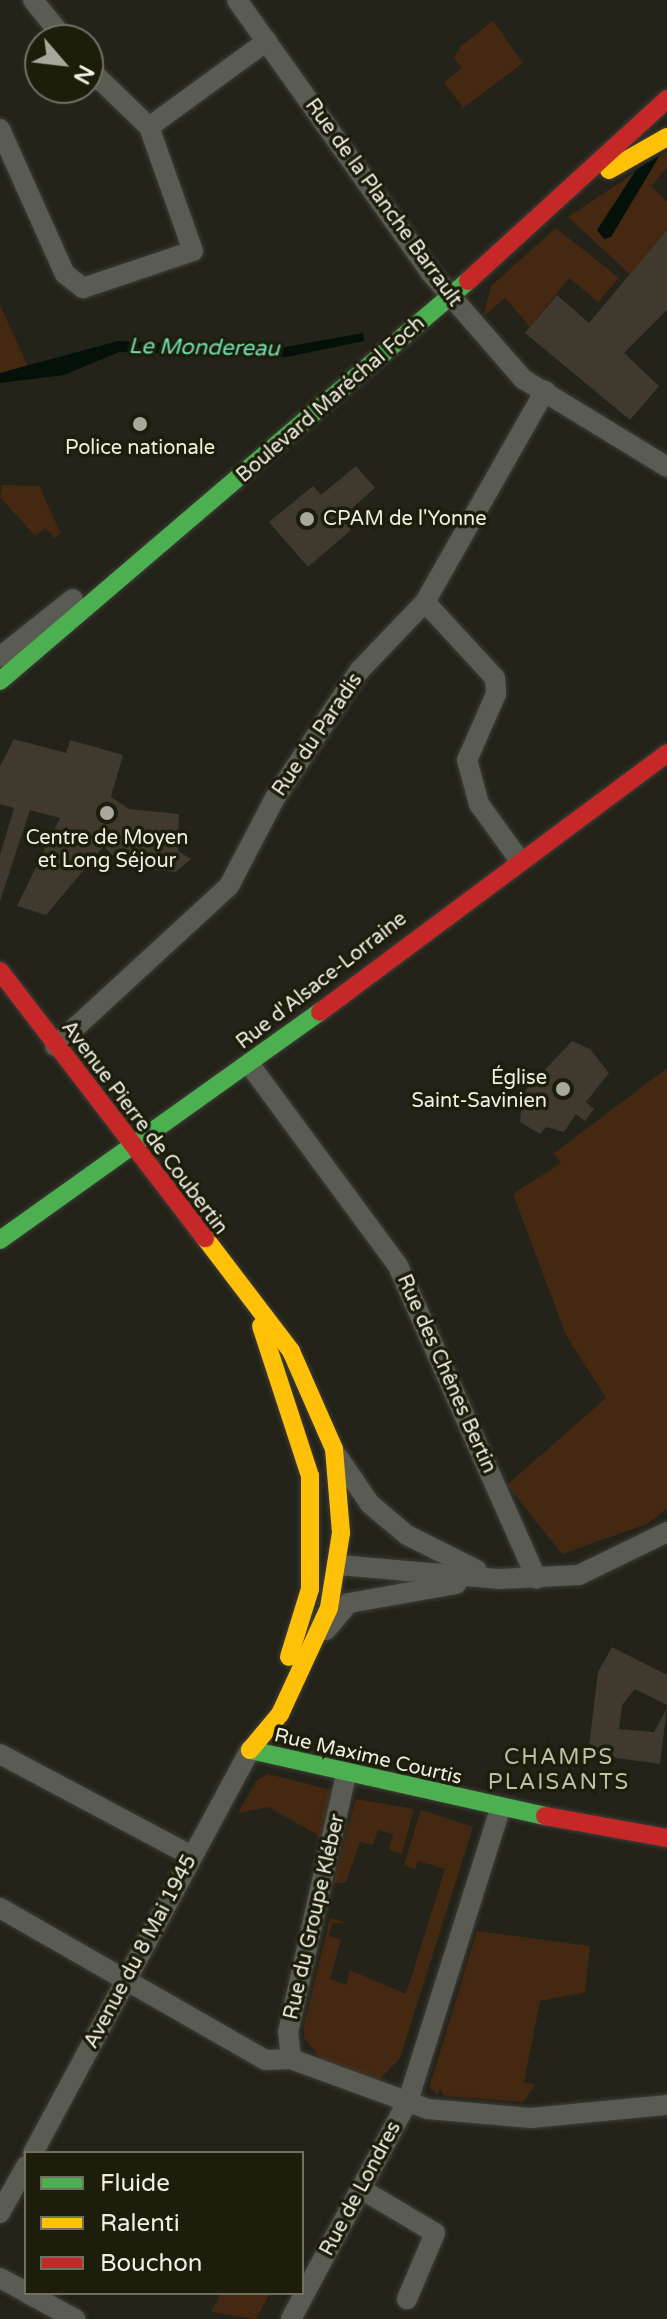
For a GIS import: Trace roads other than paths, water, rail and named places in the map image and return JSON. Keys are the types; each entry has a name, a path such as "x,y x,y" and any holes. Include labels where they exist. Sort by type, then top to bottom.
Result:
{"street":[{"path":"33,0 52,24"},
{"name":"Rue de la Planche Barrault","path":"237,0 450,298 523,379 667,467"},
{"path":"149,127 267,41"},
{"path":"0,129 66,276 83,288 193,251 149,127 104,83"},
{"name":"Boulevard Maréchal Foch","path":"1,680 450,298 568,186 667,99"},
{"name":"Boulevard Maréchal Foch","path":"597,160 667,122"},
{"path":"506,245 667,134"},
{"name":"Boulevard Maréchal Foch","path":"568,186 667,134"},
{"name":"Rue du Paradis","path":"55,1046 229,886 275,798 359,671 425,602 545,391"},
{"name":"Boulevard Maréchal Foch","path":"0,657 124,558 160,546"},
{"path":"425,602 495,678 496,694 467,760 479,804 518,858"},
{"name":"Rue d'Alsace-Lorraine","path":"0,1240 132,1151 250,1065 518,858 667,753"},
{"name":"Avenue Pierre de Coubertin","path":"0,971 254,1311 291,1351 334,1449 341,1598"},
{"name":"Rue des Chênes Bertin","path":"250,1065 398,1266 537,1579"},
{"name":"Avenue Pierre de Coubertin","path":"250,1750 293,1649 311,1577 306,1448 254,1311"},
{"path":"334,1449 370,1504 407,1535 500,1579"},
{"path":"311,1577 339,1565 500,1579 537,1579 605,1568 667,1532"},
{"path":"311,1577 341,1598 500,1579"},
{"path":"250,1750 303,1670 341,1598"},
{"name":"Rue Maxime Courtis","path":"250,1750 500,1809 667,1838"},
{"name":"Avenue du 8 Mai 1945","path":"34,2151 250,1750"},
{"path":"0,1754 192,1856"},
{"name":"Rue du Groupe Kléber","path":"291,2059 288,2032 346,1775"},
{"name":"Rue de Londres","path":"304,2295 408,2101 500,1809"},
{"path":"0,1908 129,1978 265,2060 291,2059 408,2101 531,2118 667,2105"},
{"path":"0,2213 24,2170"},
{"path":"361,2189 435,2233 407,2299"},
{"path":"0,2278 24,2291"},
{"path":"31,2295 73,2319"},
{"name":"Rue de Londres","path":"291,2319 304,2295"}],"water":[{"path":"660,155 611,237 604,239 597,230 636,170"},
{"name":"Le Mondereau","path":"363,333 364,341 287,357 119,352 64,375 0,383 0,373 118,341 280,348"}],"place":[{"name":"Police nationale","path":"140,424"},
{"name":"CPAM de l'Yonne","path":"307,519"},
{"name":"Centre de Moyen et Long Séjour","path":"107,813"},
{"name":"Église Saint-Savinien","path":"563,1089"}],"district":[{"name":"CHAMPS PLAISANTS","path":"559,1770"}]}
